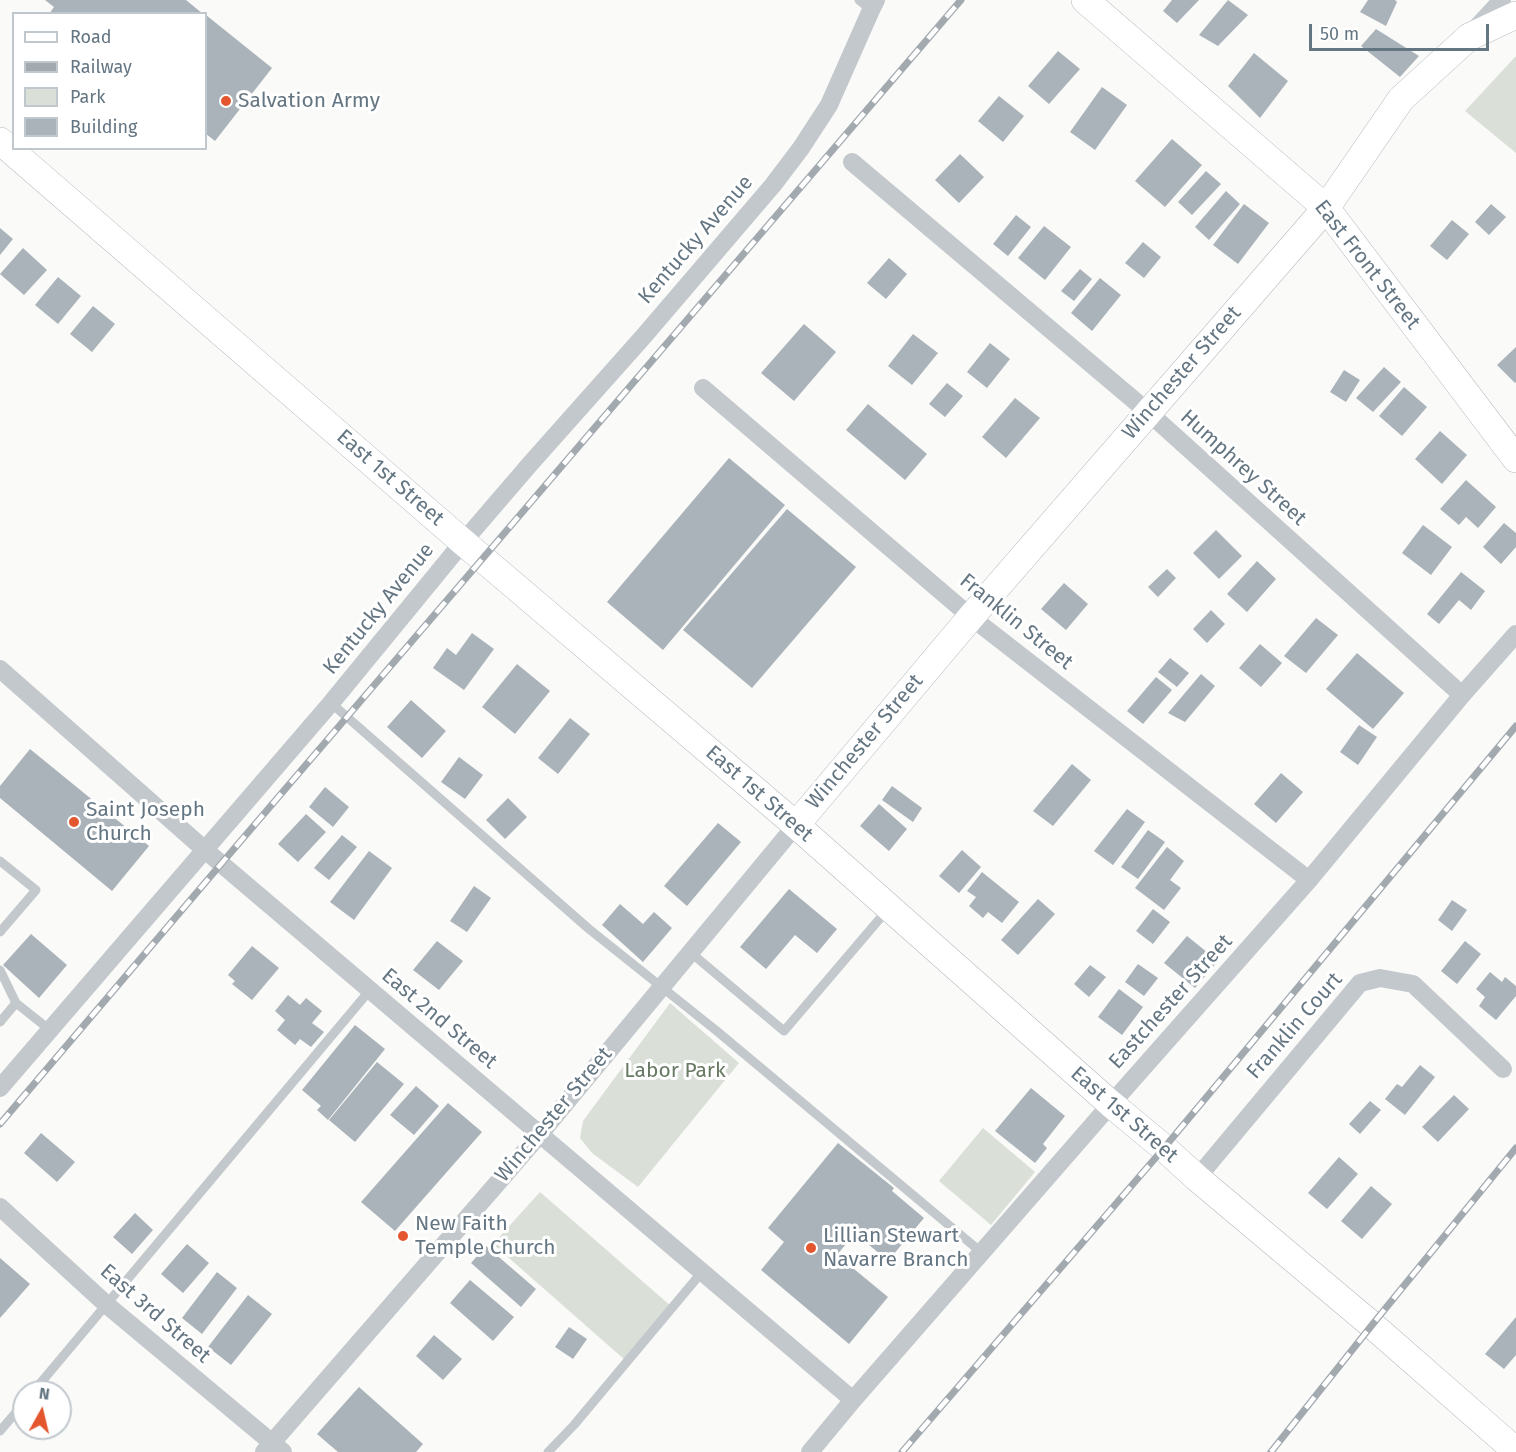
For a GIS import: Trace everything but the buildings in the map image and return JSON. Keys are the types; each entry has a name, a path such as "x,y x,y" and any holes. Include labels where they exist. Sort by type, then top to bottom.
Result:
{"street":[{"name":"East Front Street","path":"1085,0 1326,208 1516,459"},
{"name":"Winchester Street","path":"273,1449 540,1134 971,617 1326,208 1401,99 1469,37 1502,0"},
{"name":"Kentucky Avenue","path":"3,1079 50,1030 332,703 463,542 773,185 829,105 869,3"},
{"name":"Winchester Street","path":"1469,37 1516,15"},
{"name":"East 1st Street","path":"0,141 463,542 796,825 1111,1104 1372,1325 1516,1451"},
{"name":"Humphrey Street","path":"852,162 1148,412 1462,695"},
{"name":"Franklin Street","path":"703,388 971,617 1309,880"},
{"name":"Eastchester Street","path":"810,1452 852,1400 981,1252 1309,880 1462,695 1516,634"},
{"name":"East 2nd Street","path":"0,669 205,850 852,1400"},
{"name":"Franklin Court","path":"1197,1178 1360,983 1380,978 1413,984 1503,1069"},
{"name":"East 3rd Street","path":"0,1207 107,1305 273,1449"}],"lane":[{"path":"332,703 589,929 718,1032 981,1252"},
{"path":"0,861 36,890 0,932"},
{"path":"690,952 784,1031 889,908"},
{"path":"0,970 16,1003 50,1030"},
{"path":"43,1380 370,990"},
{"path":"0,1022 16,1003"},
{"path":"548,1452 574,1425 702,1272"},
{"path":"0,1431 12,1417"}],"green space":[{"path":"1516,56 1516,153 1465,111"},
{"name":"Labor Park","path":"670,1003 739,1063 638,1187 592,1153 580,1138 583,1121"},
{"path":"983,1128 1035,1172 991,1225 939,1181"},
{"path":"540,1192 672,1307 625,1360 493,1244"}],"railway":[{"path":"0,1124 961,0"},
{"path":"902,1452 1164,1148 1516,726"},
{"path":"1271,1452 1516,1148"}],"place":[{"name":"Salvation Army","path":"226,101"},
{"name":"Saint Joseph Church","path":"74,822"},
{"name":"New Faith Temple Church","path":"403,1236"},
{"name":"Lillian Stewart Navarre Branch","path":"811,1248"}]}
